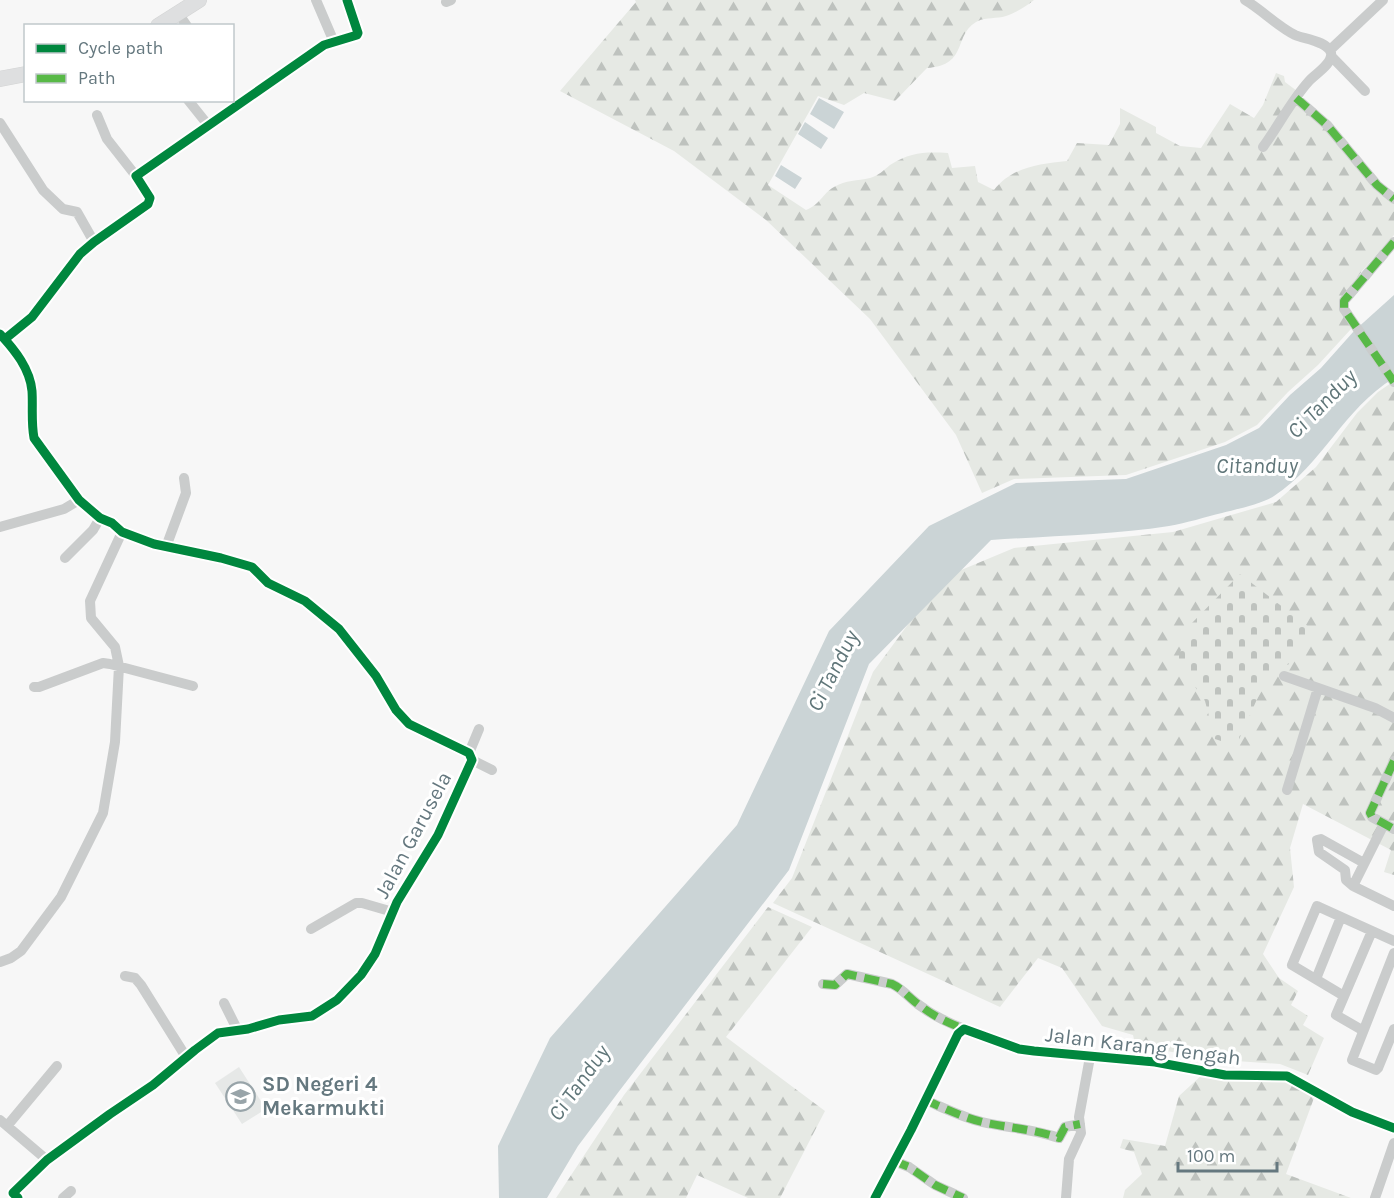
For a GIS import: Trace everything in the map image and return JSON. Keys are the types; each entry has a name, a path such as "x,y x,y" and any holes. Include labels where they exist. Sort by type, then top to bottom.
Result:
{"highway":[{"path":"165,24 183,19 199,0"},
{"path":"0,79 24,74"}],"street":[{"path":"316,0 334,42"},
{"path":"136,176 324,45 353,37 358,33 347,0"},
{"path":"1245,0 1294,35 1326,46 1365,91"},
{"path":"1263,147 1309,81 1329,62 1331,53 1383,0"},
{"path":"1296,98 1327,125 1377,185 1394,199"},
{"path":"190,102 208,125"},
{"path":"2,336 32,317 76,259 93,242 148,204 150,198 107,139 97,115"},
{"path":"0,123 43,190 63,209 77,212 93,242"},
{"path":"1394,242 1344,301 1344,309 1350,321 1394,382"},
{"name":"Jalan Garusela","path":"2,336 29,374 34,438 80,500 99,518 112,523 122,532 166,547 252,567 268,583 305,601 339,629 376,676 396,710 408,724 471,757 438,836 397,902 386,931 370,961 362,975 337,1000 312,1016 279,1020 218,1034 153,1085 47,1160 12,1196"},
{"path":"166,547 186,493 184,478"},
{"path":"0,527 64,508 80,500"},
{"path":"65,558 93,530 99,518"},
{"path":"0,962 21,951 61,897 100,819 115,742 119,666 115,647 91,618 89,610 90,601 122,532"},
{"path":"34,687 103,663 192,686"},
{"path":"1284,676 1375,708 1394,718"},
{"path":"1287,790 1318,688"},
{"path":"479,729 471,757 492,770"},
{"path":"1394,761 1370,813 1372,817 1394,829"},
{"path":"1353,886 1384,824"},
{"path":"1345,870 1321,856 1318,852 1317,840 1321,839 1365,863"},
{"path":"1352,857 1345,870 1346,880 1353,886 1394,906"},
{"path":"311,929 356,903 393,912"},
{"path":"1344,996 1292,965 1317,906 1394,941"},
{"path":"1316,979 1341,917"},
{"path":"1362,1030 1336,1015 1372,931"},
{"path":"1394,953 1352,1060 1376,1070 1394,1029"},
{"name":"Jalan Karang Tengah","path":"823,984 835,985 847,974 892,984 922,1008 942,1020 1019,1049 1163,1063 1232,1076 1287,1076 1352,1112 1394,1128"},
{"path":"125,976 135,978 141,985 186,1057"},
{"path":"224,1003 238,1030"},
{"path":"875,1198 958,1034 964,1029"},
{"path":"1066,1198 1069,1159 1080,1137 1079,1117 1090,1057"},
{"path":"47,1160 4,1123 57,1066"},
{"path":"926,1100 981,1122 1037,1131 1059,1138 1065,1127 1080,1124"},
{"path":"1375,1198 1394,1143"},
{"path":"894,1161 909,1167 961,1198"}],"shaded area":[{"name":"SD Negeri 4 Mekarmukti","path":"239,1067 266,1109 242,1124 215,1083"}],"green space":[{"path":"635,0 1034,0 1010,15 978,21 965,33 955,55 949,61 940,66 927,68 895,101 864,93 844,105 818,96 768,185 806,210 838,185 873,177 890,165 911,155 925,153 948,153 952,168 975,166 978,182 994,190 1009,176 1027,168 1067,161 1077,143 1109,145 1120,124 1120,108 1156,127 1156,133 1180,146 1201,148 1230,104 1254,118 1263,105 1276,73 1284,76 1285,82 1297,91 1326,127 1394,202 1394,235 1342,298 1351,329 1257,425 1225,442 1126,475 1014,479 982,493 956,435 870,319 766,220 674,151 560,91 636,2"},
{"path":"1394,381 1394,875 1384,872 1391,850 1303,804 1290,848 1294,887 1263,954 1279,978 1298,991 1291,1005 1308,1016 1303,1025 1324,1038 1308,1075 1280,1064 1207,1059 1162,1050 1136,1048 1133,1035 1102,1026 1062,968 1038,958 1000,1007 773,903 792,878 873,672 942,578 1014,548 1173,532 1276,502 1316,467 1357,413 1378,392"},
{"path":"1240,574 1310,628 1288,665 1275,659 1236,746 1215,739 1205,701 1177,661 1190,625"},
{"path":"768,907 812,927 726,1037 825,1111 780,1198 748,1198 697,1175 686,1198 556,1198 624,1095"},
{"path":"1203,1074 1262,1077 1276,1080 1302,1090 1314,1098 1286,1174 1351,1198 1123,1198 1125,1190 1142,1174 1134,1152 1120,1148 1123,1139 1165,1146 1179,1096"}],"water":[{"path":"819,98 844,112 834,129 810,114"},
{"path":"805,122 828,138 821,149 798,134"},
{"path":"781,165 802,178 795,189 775,176"},
{"path":"1394,295 1394,378 1361,405 1306,468 1274,496 1249,506 1169,526 1103,533 991,540 869,664 789,870 578,1146 547,1198 499,1198 498,1146 550,1038 737,825 829,631 929,526 1016,483 1126,479 1226,445 1259,428 1290,395 1321,368 1354,331"}],"marked path":[{"path":"1296,98 1327,125 1377,185 1394,199"},
{"path":"1394,242 1344,301 1344,309 1394,382"},
{"path":"1394,761 1370,813 1372,817 1394,829"},
{"path":"823,984 835,985 847,974 892,984 932,1014 964,1029"},
{"path":"925,1100 975,1120 1059,1138 1065,1127 1080,1124"},
{"path":"894,1161 909,1167 935,1185 963,1198"}],"cycle path":[{"path":"5,339 32,317 80,254 148,204 150,198 136,176 324,45 357,35 347,0"},
{"path":"0,334 16,353 31,383 34,438 79,500 100,518 112,523 122,532 154,544 252,567 268,583 305,601 339,629 376,676 396,710 409,724 469,753 472,760 438,835 397,902 375,954 361,975 337,1000 312,1016 279,1020 248,1029 218,1033 153,1085 47,1160 13,1193 18,1198"},
{"path":"875,1198 958,1034 964,1029 1019,1049 1155,1062 1225,1075 1287,1076 1352,1112 1394,1128"}],"place":[{"name":"SD Negeri 4 Mekarmukti","path":"241,1096"}],"water label":[{"name":"Ci Tanduy","path":"1322,404"},
{"name":"Citanduy","path":"1257,466"},
{"name":"Ci Tanduy","path":"833,671"},
{"name":"Ci Tanduy","path":"579,1083"}]}
